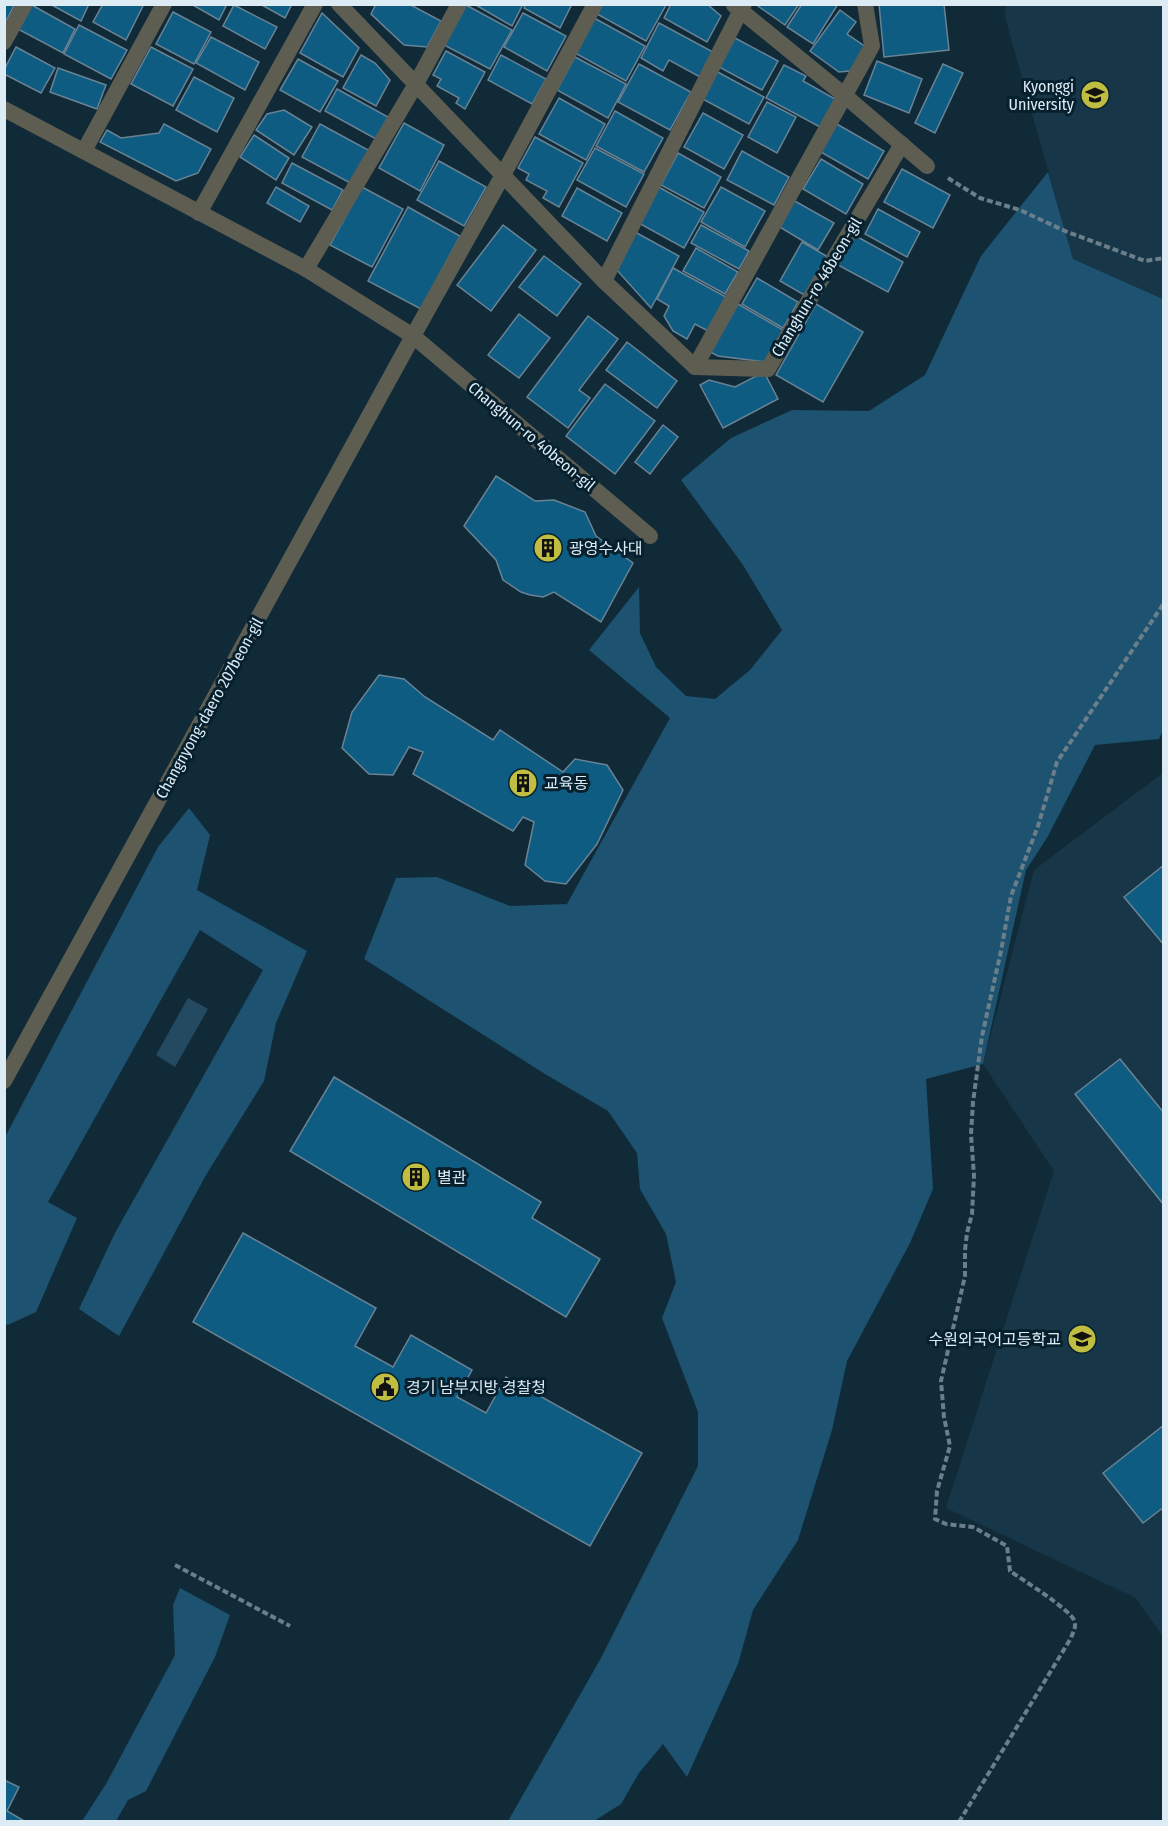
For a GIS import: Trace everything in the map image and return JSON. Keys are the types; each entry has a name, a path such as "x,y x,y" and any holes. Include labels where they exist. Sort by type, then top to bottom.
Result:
{"street":[{"path":"4,42 25,4"},
{"path":"84,151 164,4"},
{"path":"199,213 315,4"},
{"path":"339,4 604,281 695,367 872,46 866,4"},
{"path":"306,269 416,84 459,4"},
{"path":"413,336 595,4"},
{"path":"604,281 739,7 927,166"},
{"name":"Changhun-ro 40beon-gil","path":"4,109 306,269 413,336 651,536"},
{"name":"Changhun-ro 46beon-gil","path":"695,367 768,369 902,144"},
{"name":"Changnyong-daero 207beon-gil","path":"4,1081 413,336"}],"path":[{"path":"927,166 980,198 1020,210 1065,231 1145,261 1164,258"},
{"path":"959,1821 1071,1638 1075,1626 1073,1618 1010,1571 1007,1546 973,1527 946,1524 935,1519 937,1491 950,1446 944,1417 941,1381 965,1276 964,1250 972,1214 974,1176 971,1123 982,1036 1011,896 1038,826 1057,762 1164,603"},
{"path":"175,1565 290,1626"}],"shaded area":[{"name":"Kyonggi University","path":"1006,5 1163,5 1163,299 1073,259 1005,17"},
{"path":"1048,172 1073,259 1163,299 1163,730 1159,739 1095,745 1047,838 1026,870 983,1064 926,1079 933,1189 910,1243 847,1361 832,1430 798,1540 753,1610 738,1664 687,1777 663,1744 639,1773 621,1804 594,1821 508,1821 601,1658 698,1466 698,1412 662,1318 676,1282 666,1234 640,1189 637,1153 608,1111 545,1074 364,959 396,878 437,877 510,906 567,904 670,718 589,650 639,587 640,633 656,667 686,696 715,699 750,670 782,630 743,565 681,480 731,438 792,410 869,411 925,375 981,256"},
{"name":"수원외국어고등학교","path":"1163,773 1163,1637 1136,1598 946,1508 1054,1171 983,1064 1034,870"},
{"path":"189,808 210,835 197,890 307,951 276,1023 264,1081 206,1175 119,1336 79,1309 115,1233 263,970 200,930 48,1202 77,1218 36,1312 5,1325 5,1137 158,847"},
{"path":"188,998 208,1009 175,1067 156,1055"},
{"path":"180,1588 230,1615 215,1657 146,1791 128,1800 116,1821 82,1821 106,1784 175,1655 173,1605"}],"building":[{"path":"4,4 15,4 5,23 4,22"},
{"path":"30,4 75,29 63,53 16,28"},
{"path":"50,4 89,4 81,21"},
{"path":"103,4 144,4 126,40 93,22"},
{"path":"191,4 227,4 219,20"},
{"path":"260,4 292,4 285,18"},
{"path":"376,4 409,4 441,21 427,47 404,45 371,14"},
{"path":"474,4 523,4 512,26"},
{"path":"526,4 572,4 560,28 524,8"},
{"path":"602,4 666,5 646,41 597,14"},
{"path":"671,4 707,4 721,16 707,42 664,18"},
{"path":"755,4 799,4 785,25"},
{"path":"802,4 838,4 813,44 787,27"},
{"path":"879,4 944,4 949,50 884,57"},
{"path":"234,5 277,27 265,49 223,26"},
{"path":"466,5 512,30 490,69 444,45"},
{"path":"840,10 856,22 847,34 866,47 850,71 839,72 810,51"},
{"path":"173,12 211,32 194,64 156,44"},
{"path":"322,13 359,48 343,77 300,53"},
{"path":"523,13 566,36 547,71 504,47"},
{"path":"594,18 645,46 626,81 575,53"},
{"path":"659,23 713,52 700,77 669,60 663,71 641,58"},
{"path":"79,25 127,50 111,79 64,54"},
{"path":"211,37 259,62 245,90 196,63"},
{"path":"735,38 778,61 762,90 719,67"},
{"path":"16,47 55,68 41,93 4,74"},
{"path":"151,47 193,69 173,106 131,84"},
{"path":"446,51 485,72 465,109 456,103 459,98 437,86 441,79 433,75"},
{"path":"361,55 375,63 390,80 376,106 343,88"},
{"path":"501,55 546,79 532,104 488,80"},
{"path":"575,57 626,84 608,118 557,90"},
{"path":"298,59 338,81 320,112 280,90"},
{"path":"877,61 922,79 909,113 864,95"},
{"path":"639,64 691,92 670,130 618,102"},
{"path":"943,64 963,73 935,133 915,123"},
{"path":"784,65 806,76 803,81 835,99 820,127 766,98"},
{"path":"58,68 106,85 97,109 50,92"},
{"path":"714,70 764,97 749,124 699,97"},
{"path":"194,77 234,98 217,132 176,110"},
{"path":"337,89 388,117 376,139 325,111"},
{"path":"559,98 605,124 586,160 539,134"},
{"path":"767,102 796,117 777,153 748,137"},
{"path":"284,110 312,127 294,155 256,130 267,114"},
{"path":"615,111 663,138 644,172 596,146"},
{"path":"703,113 743,135 724,169 684,147"},
{"path":"404,123 444,145 420,191 379,168"},
{"path":"835,123 884,151 868,179 819,151"},
{"path":"164,124 211,149 198,173 176,181 100,142 107,130 121,138 159,133"},
{"path":"320,124 370,151 352,184 302,157"},
{"path":"254,135 289,158 276,180 240,157"},
{"path":"535,137 583,163 559,207 543,198 547,191 526,180 529,174 518,168"},
{"path":"595,148 644,174 626,207 577,180"},
{"path":"742,151 789,177 774,205 727,180"},
{"path":"678,153 721,177 704,208 661,185"},
{"path":"821,159 863,184 846,214 803,189"},
{"path":"439,161 486,187 464,226 417,200"},
{"path":"292,163 343,190 332,210 282,183"},
{"path":"902,169 950,195 933,228 884,202"},
{"path":"655,185 704,212 684,248 635,221"},
{"path":"276,187 309,206 300,222 267,203"},
{"path":"362,187 403,209 372,267 330,245"},
{"path":"721,187 765,211 745,247 701,222"},
{"path":"577,188 622,213 607,241 562,216"},
{"path":"793,200 834,223 818,250 778,226"},
{"path":"408,207 460,236 421,309 368,281"},
{"path":"878,209 920,232 907,257 865,234"},
{"path":"503,225 536,250 491,311 457,285"},
{"path":"701,225 749,251 739,269 691,243"},
{"path":"635,232 679,256 651,308 615,268"},
{"path":"854,235 903,262 888,292 838,265"},
{"path":"802,242 828,257 806,296 780,281"},
{"path":"696,248 738,272 725,294 683,271"},
{"path":"544,256 581,284 557,316 519,287"},
{"path":"673,268 726,297 708,331 695,324 687,339 673,331 664,316 669,306 657,299"},
{"path":"757,278 798,302 783,328 742,304"},
{"path":"738,304 783,330 765,362 718,356 710,352"},
{"path":"816,304 863,332 823,402 776,375"},
{"path":"519,314 550,338 519,378 488,355"},
{"path":"588,316 618,339 579,390 590,398 568,428 527,397"},
{"path":"627,342 677,381 657,408 606,370"},
{"path":"764,372 778,399 723,428 700,385 709,380 735,387"},
{"path":"605,384 655,421 615,474 566,436"},
{"path":"663,425 678,437 650,474 635,462"},
{"name":"광영수사대","path":"496,476 535,501 554,500 585,512 596,536 633,563 601,622 554,592 543,597 530,595 503,580 496,560 464,526"},
{"name":"교육동","path":"379,675 404,679 425,697 493,740 500,730 563,772 575,759 607,765 623,790 597,844 566,884 545,881 525,865 534,822 523,817 513,831 413,774 423,752 409,747 393,775 369,774 342,748 352,712"},
{"path":"1164,865 1164,945 1124,897"},
{"path":"1120,1059 1164,1113 1164,1205 1075,1094"},
{"name":"별관","path":"334,1077 541,1202 532,1218 600,1259 566,1317 290,1151"},
{"name":"경기 남부지방 경찰청","path":"243,1233 376,1308 355,1346 393,1367 411,1335 472,1370 457,1397 486,1413 506,1377 642,1453 590,1546 193,1322"},
{"path":"1164,1425 1164,1507 1143,1523 1103,1473"},
{"path":"4,1780 19,1787 7,1811 26,1822 4,1822"}],"place":[{"name":"Kyonggi University","path":"1095,95"},
{"name":"광영수사대","path":"548,548"},
{"name":"교육동","path":"523,783"},
{"name":"별관","path":"416,1177"},
{"name":"수원외국어고등학교","path":"1082,1339"},
{"name":"경기 남부지방 경찰청","path":"385,1387"}]}
